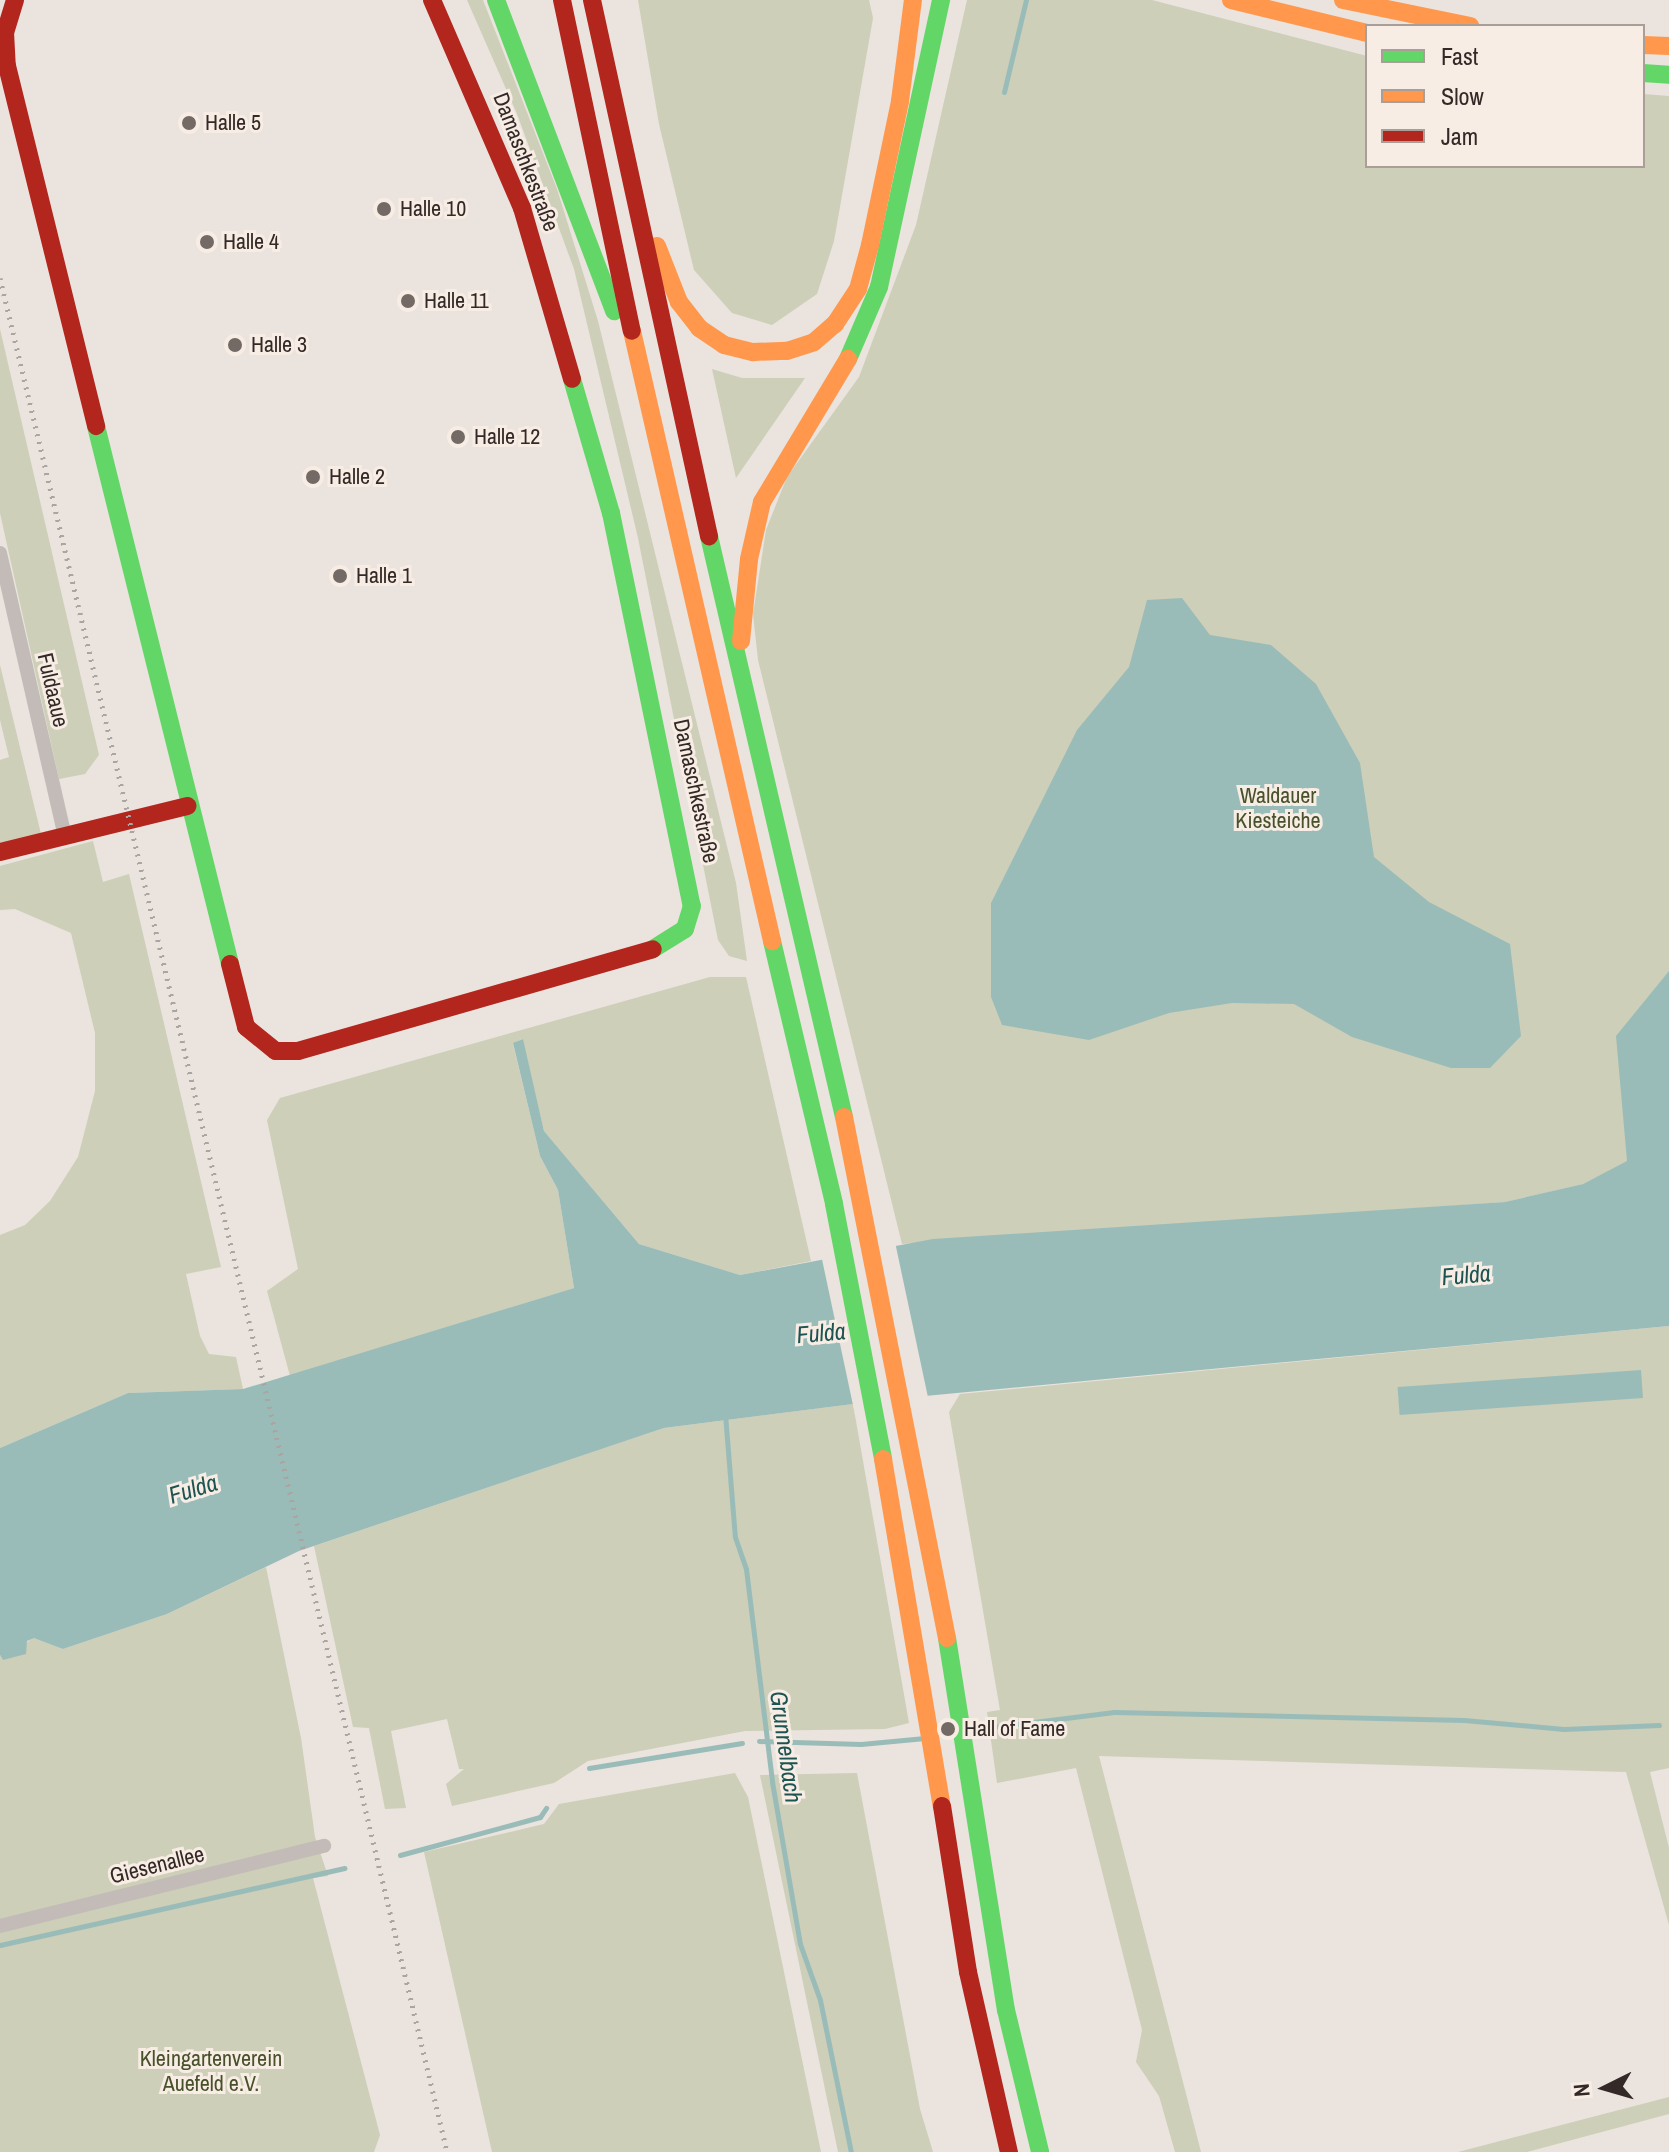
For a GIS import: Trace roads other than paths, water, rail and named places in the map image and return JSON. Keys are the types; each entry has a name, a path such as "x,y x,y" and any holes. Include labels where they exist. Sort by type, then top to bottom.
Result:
{"main road":[{"name":"Damaschkestraße","path":"15,0 5,32 7,66 187,806 246,1027 276,1051 319,1046 645,952 673,940 690,916 691,883 611,513 522,208 432,0"},
{"path":"496,0 647,404"},
{"path":"562,0 647,404 834,1204 879,1430 968,1972 1009,2152"},
{"path":"592,0 743,693 913,1437 1006,2010 1040,2152"},
{"path":"615,113 670,283 688,315 713,339 738,350 769,353 801,348 835,324 858,289 900,101 913,0"},
{"path":"1231,0 1365,33"},
{"path":"1343,0 1460,24"},
{"path":"743,693 741,608 754,529 785,460 842,373 879,287 942,5"},
{"path":"1645,45 1669,46"},
{"path":"0,852 187,806"}],"street":[{"name":"Fuldaaue","path":"0,553 65,836"},
{"name":"Giesenallee","path":"0,1926 324,1846"}],"water":[{"path":"1182,598 1210,635 1271,645 1316,684 1360,763 1374,857 1429,902 1510,944 1521,1036 1490,1068 1451,1068 1352,1037 1294,1004 1232,1003 1169,1013 1089,1040 1002,1025 991,997 991,903 1077,730 1129,667 1147,600"},
{"name":"Fulda","path":"1669,971 1669,1326 893,1399 664,1428 299,1551 167,1614 63,1649 34,1638 27,1641 26,1654 3,1660 0,1655 0,1448 128,1393 243,1389 574,1288 558,1190 540,1156 513,1043 523,1039 544,1131 639,1244 740,1275 933,1239 1505,1202 1583,1184 1627,1161 1616,1036"},
{"path":"1641,1370 1643,1398 1400,1415 1398,1387"}],"waterway":[{"path":"1004,92 1026,0"},
{"name":"Grunnelbach","path":"725,1414 735,1537 746,1569 772,1782 800,1944 820,2000 851,2152"},
{"path":"970,1730 1114,1712 1464,1720 1564,1729 1659,1725"},
{"path":"759,1741 861,1744 925,1738"},
{"path":"589,1768 742,1743"},
{"path":"400,1855 540,1817 546,1808"},
{"path":"0,1945 344,1868"}],"railway":[{"path":"0,278 447,2152"}],"place":[{"name":"Halle 5","path":"189,123"},
{"name":"Halle 10","path":"384,209"},
{"name":"Halle 4","path":"207,242"},
{"name":"Halle 11","path":"408,301"},
{"name":"Halle 3","path":"235,345"},
{"name":"Halle 12","path":"458,437"},
{"name":"Halle 2","path":"313,477"},
{"name":"Halle 1","path":"340,576"},
{"name":"Hall of Fame","path":"948,1729"}],"park label":[{"name":"Waldauer Kiesteiche","path":"1278,808"},
{"name":"Kleingartenverein Auefeld e.V.","path":"211,2070"}]}
